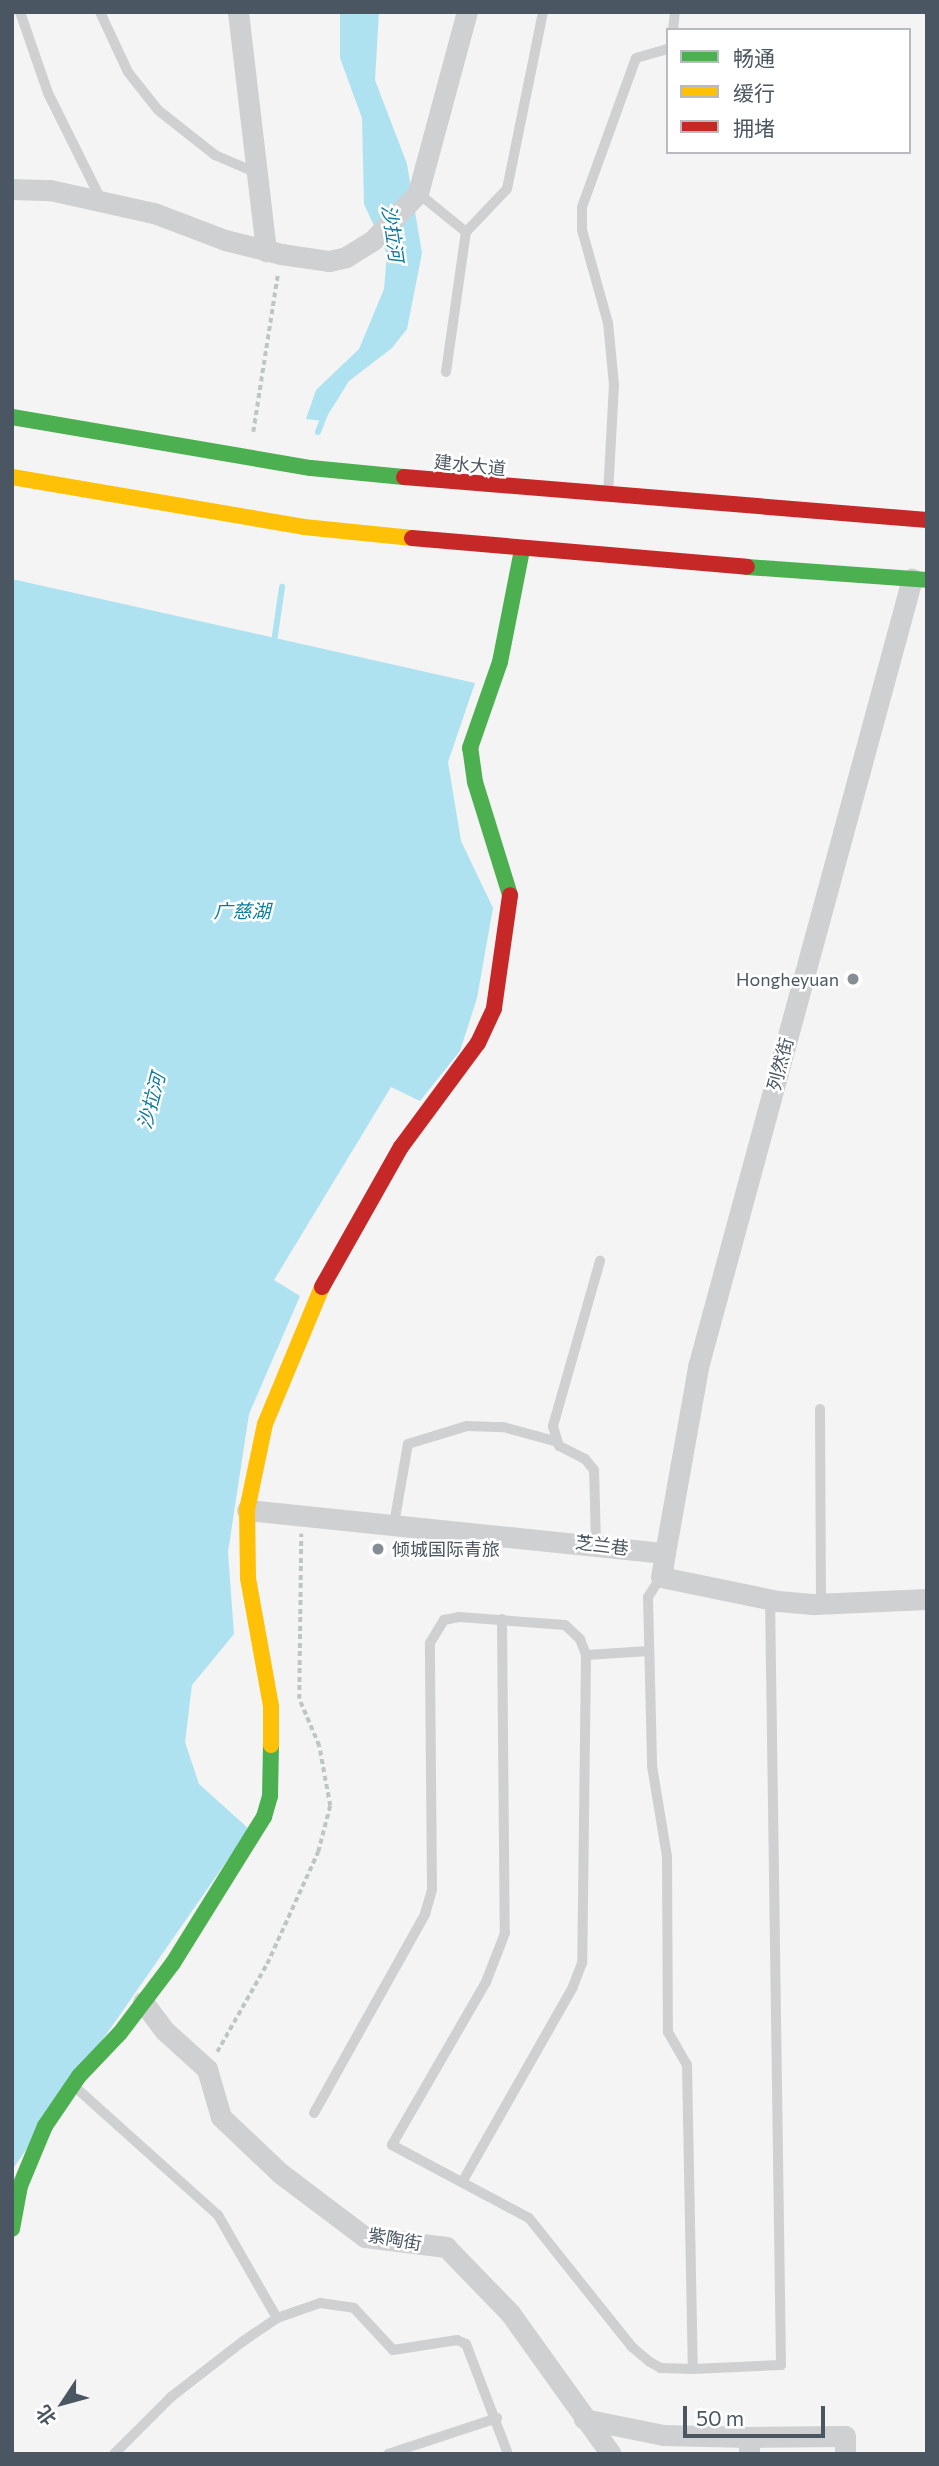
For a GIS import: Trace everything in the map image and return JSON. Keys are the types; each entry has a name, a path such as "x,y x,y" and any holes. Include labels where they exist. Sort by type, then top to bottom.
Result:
{"street":[{"path":"238,12 257,173 274,252"},
{"path":"12,189 50,190 154,214 274,252 329,261 346,257 373,240 418,193 467,12"},
{"name":"建水大道","path":"12,417 248,458 608,498 927,520"},
{"path":"12,477 304,527 522,550 919,580"},
{"path":"12,2229 20,2186 35,2146 73,2085 143,2003 255,1835 270,1796 271,1706 248,1578 247,1510 265,1424 319,1292 401,1147 478,1043 494,1008 511,909 510,887 475,782 470,748 500,662 522,550"},
{"name":"列然街","path":"665,1553 698,1367 919,580"},
{"name":"芝兰巷","path":"247,1510 665,1553"},
{"path":"665,1553 661,1577 770,1599 821,1604 927,1599"},
{"name":"紫陶街","path":"143,2003 165,2031 207,2069 221,2118 280,2173 365,2237 446,2247 510,2313 611,2454"},
{"path":"584,2419 663,2435 749,2445 845,2436 845,2454"}],"lane":[{"path":"20,12 48,93 102,202"},
{"path":"100,12 128,72 158,110 215,155 257,173"},
{"path":"446,372 467,232 507,189 543,12"},
{"path":"608,498 614,385 608,323 582,230 582,207 636,58 666,50"},
{"path":"418,193 467,232"},
{"path":"555,1441 553,1426 600,1261"},
{"path":"820,1409 821,1604"},
{"path":"394,1524 408,1444 467,1426 503,1427 555,1441 585,1459 594,1470 596,1544"},
{"path":"661,1577 648,1597 652,1766 667,1857 668,2032 687,2065 693,2369"},
{"path":"502,1619 505,1933 486,1982 392,2145 530,2218 632,2347 650,2362 661,2368 693,2369 781,2365 770,1599"},
{"path":"314,2113 419,1924 432,1889 430,1643 444,1619 502,1619 565,1625 580,1639 586,1655 582,1963 573,1987 463,2181"},
{"path":"586,1655 649,1651"},
{"path":"73,2085 218,2215 277,2318"},
{"path":"114,2454 171,2397 277,2318 320,2303 341,2304 362,2313 393,2350 457,2340 466,2344 497,2418 508,2454"},
{"path":"388,2454 497,2418"}],"path":[{"path":"248,458 274,252"}],"water":[{"path":"340,12 379,12 375,80 407,164 422,253 407,329 392,348 349,381 324,421 306,419 316,390 359,349 384,289 387,254 364,204 362,118 340,58"},
{"name":"广慈湖","path":"12,579 475,683 448,762 461,841 493,908 477,998 460,1051 420,1101 391,1087 274,1280 300,1296 249,1414 228,1552 234,1634 192,1685 185,1742 199,1784 249,1829 12,2170"}],"waterway":[{"name":"沙拉河","path":"318,432 325,414"},
{"name":"沙拉河","path":"273,649 282,587"}],"traffic: fast":[{"path":"12,417 311,468 404,477"},
{"path":"510,895 475,782 470,748 500,662 522,550"},
{"path":"747,567 927,580"},
{"path":"12,2229 20,2186 45,2126 79,2076 120,2033 173,1963 264,1817 270,1796 271,1745"}],"traffic: slow":[{"path":"12,477 304,527 412,538"},
{"path":"271,1745 271,1706 248,1578 247,1510 265,1424 322,1287"}],"traffic: jam":[{"path":"404,477 927,520"},
{"path":"412,538 747,567"},
{"path":"322,1287 401,1147 478,1043 494,1008 510,895"}],"place":[{"name":"Hongheyuan","path":"853,979"},
{"name":"倾城国际青旅","path":"378,1549"}]}
